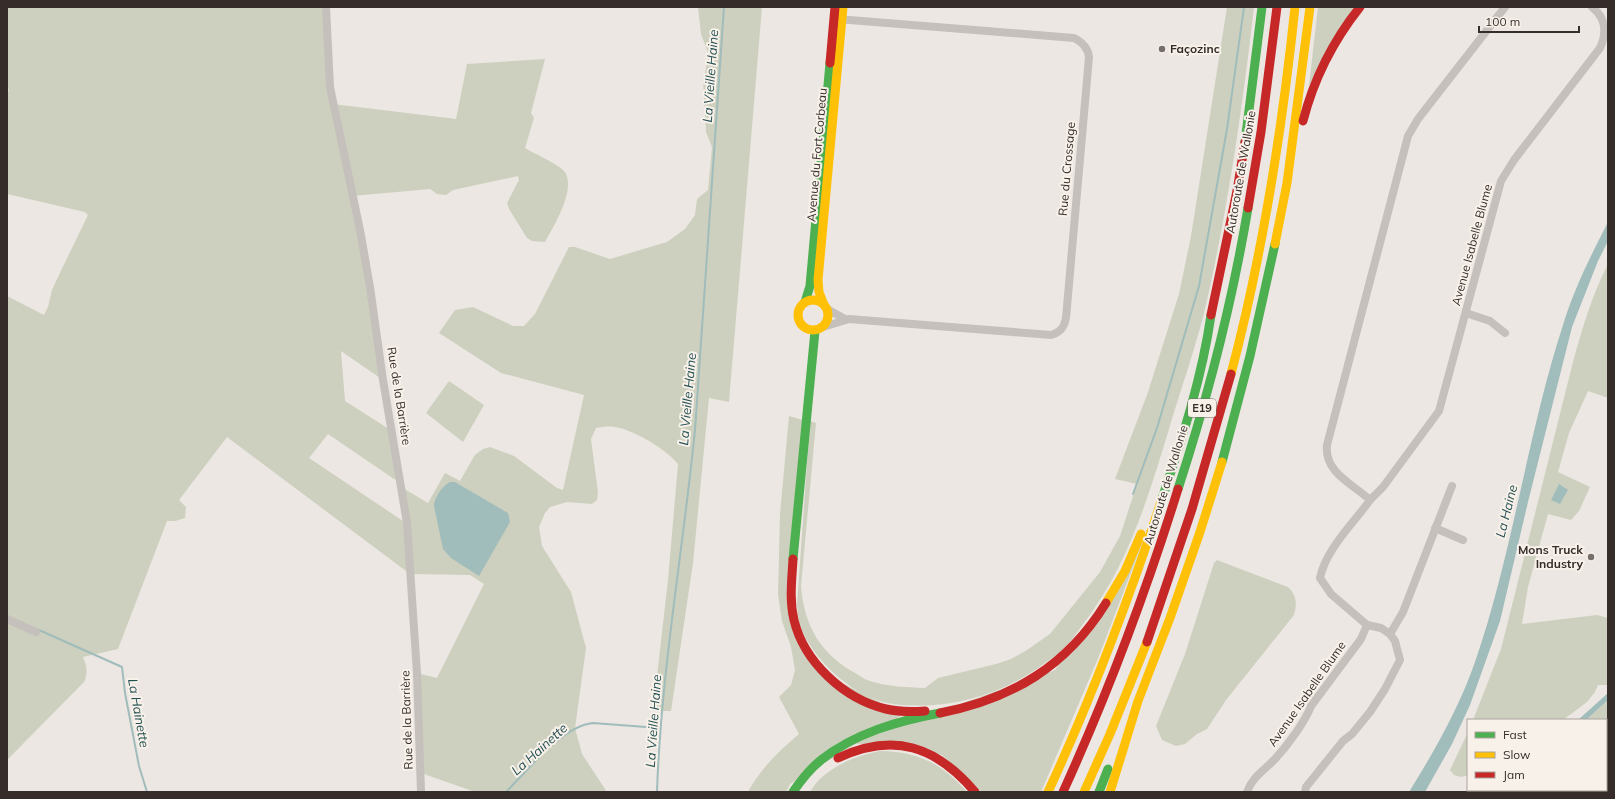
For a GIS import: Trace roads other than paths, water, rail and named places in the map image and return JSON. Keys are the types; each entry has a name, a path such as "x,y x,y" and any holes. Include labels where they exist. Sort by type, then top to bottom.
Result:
{"main road":[{"name":"Avenue du Fort Corbeau","path":"825,307 819,292 818,280 838,19 835,7"},
{"name":"Avenue du Fort Corbeau","path":"805,302 810,286 838,19 843,7"},
{"path":"1048,792 1093,688 1156,520 1197,381 1208,339 1240,172 1253,84 1262,7"},
{"name":"Autoroute de Wallonie","path":"1062,792 1106,693 1139,608 1168,523 1197,427 1218,347 1253,183 1268,86 1277,7"},
{"name":"E19","path":"1084,792 1124,699 1157,616 1213,442 1256,268 1272,185 1296,7"},
{"path":"1110,792 1138,701 1173,611 1227,447 1270,271 1287,183 1310,7"},
{"path":"1287,183 1308,104 1320,70 1341,31 1360,7"},
{"path":"815,300 825,307 828,319 819,328 811,331 802,327 798,318 799,309 805,302 815,300"},
{"path":"792,792 806,774 821,759 859,737 897,724 979,704 1000,697 1027,683 1050,668 1081,637 1096,619 1132,555 1158,488 1212,313"},
{"path":"819,328 807,405 791,587 792,616 797,631 805,648 828,676 844,690 860,699 877,706 914,712 945,707 959,709"},
{"path":"1099,792 1124,730 1138,701"},
{"path":"802,792 815,775 844,754 858,749 887,745 912,747 937,756 958,772 975,792"}],"street":[{"name":"Rue de la Barrière","path":"326,7 330,87 367,272 407,523 417,673 421,792"},
{"path":"1370,500 1334,470 1328,459 1327,445 1408,136 1418,119 1505,7"},
{"name":"Avenue Isabelle Blume","path":"1390,634 1381,628 1367,625 1331,594 1320,578 1323,566 1330,554 1370,500 1383,487 1437,415 1501,181 1514,160 1600,48 1603,42 1604,22 1599,13 1592,7"},
{"name":"Rue du Crossage","path":"838,19 1074,38 1080,41 1088,50 1089,57 1066,318 1065,325 1061,330 1051,335 845,319"},
{"path":"825,307 845,319"},
{"path":"1466,313 1490,321 1505,332"},
{"path":"819,328 845,319"},
{"path":"1305,792 1306,788 1343,740 1352,734 1370,712 1386,690 1396,671 1401,656 1395,641 1390,634 1403,612 1452,486"},
{"path":"1435,528 1463,540"},
{"path":"7,619 36,632"},
{"name":"Avenue Isabelle Blume","path":"1247,792 1256,776 1275,760 1306,718 1311,706 1361,639 1367,625"}],"water":[{"path":"1608,222 1608,241 1598,261 1572,327 1500,621 1470,705 1452,744 1425,792 1409,792 1446,728 1462,696 1475,662 1500,579 1550,367 1567,312 1589,260"},
{"path":"450,482 455,482 508,513 510,522 479,576 451,558 443,549 434,503 439,492"},
{"path":"1559,484 1568,490 1560,504 1551,500"},
{"path":"1608,693 1608,700 1587,719 1579,719"}],"waterway":[{"name":"La Vieille Haine","path":"657,792 663,701 695,430 724,7"},
{"path":"1133,494 1157,428 1199,286 1227,129 1244,7"},
{"name":"La Hainette","path":"39,630 122,667 125,693 139,766 147,792"},
{"name":"La Hainette","path":"506,792 546,750 569,732 581,726 593,723 659,728"}],"place":[{"name":"Façozinc","path":"1162,49"},
{"name":"Mons Truck Industry","path":"1591,557"}],"water label":[{"name":"La Haine","path":"1506,511"}]}
